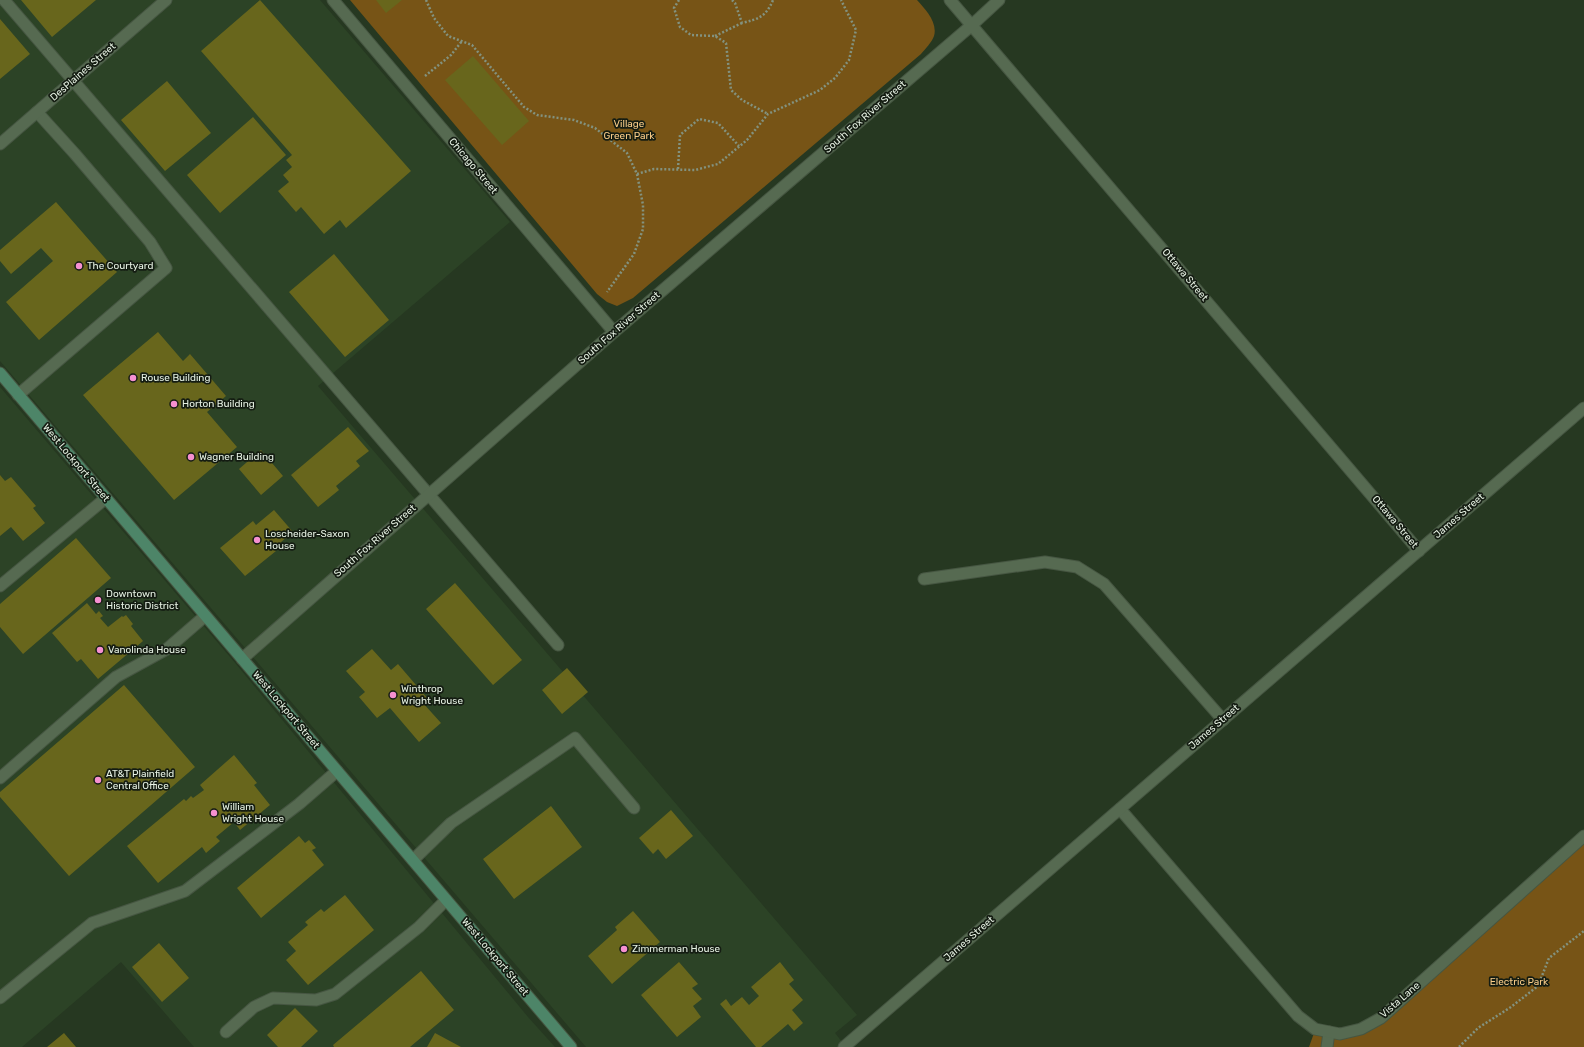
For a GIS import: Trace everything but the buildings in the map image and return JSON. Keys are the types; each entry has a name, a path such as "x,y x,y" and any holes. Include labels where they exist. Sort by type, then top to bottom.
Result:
{"main road":[{"name":"West Lockport Street","path":"0,373 571,1047"}],"street":[{"path":"4,0 558,645"},
{"name":"DesPlaines Street","path":"0,144 166,0"},
{"name":"Chicago Street","path":"333,0 614,332"},
{"name":"Ottawa Street","path":"950,0 1419,551"},
{"name":"South Fox River Street","path":"242,659 614,332 972,25 999,0"},
{"path":"18,395 166,268 150,242 37,112"},
{"name":"James Street","path":"844,1047 1584,408"},
{"path":"0,586 106,498"},
{"path":"924,579 1045,562 1077,567 1104,584 1223,720"},
{"path":"0,778 116,677 167,649 205,616"},
{"path":"413,860 451,823 575,738 634,808"},
{"path":"0,998 92,922 185,891 299,804 338,772"},
{"name":"Vista Lane","path":"1120,809 1298,1016 1315,1029 1340,1034 1361,1029 1381,1018 1584,836"},
{"path":"226,1032 254,1007 273,998 316,1000 335,994 419,927 446,900"},
{"path":"1327,1047 1329,1032"}],"path":[{"path":"426,0 434,18 448,36 472,45 524,107 537,115 574,120 595,128 627,153 637,174 643,205 643,229 634,254 605,294"},
{"path":"679,0 674,8 680,27 691,35 715,36 742,23 760,18 773,0"},
{"path":"732,0 735,3 742,23"},
{"path":"637,174 654,169 695,170 718,164 747,140 768,114 820,90 835,78 849,60 856,30 841,0"},
{"path":"715,36 726,43 731,90 742,100 768,114"},
{"path":"408,89 451,55 462,41"},
{"path":"678,169 680,135 699,119 718,123 739,146"},
{"path":"1459,1047 1478,1028 1512,1007 1538,986 1549,958 1584,931"}],"shaded area":[{"path":"0,0 320,0 510,222 318,386 857,1015 835,1033 846,1047 586,1047 0,361"},
{"path":"0,387 236,664 528,1017 555,1047 194,1047 121,962 22,1047 0,1047"}],"green space":[{"name":"Village Green Park","path":"350,0 917,0 930,16 935,31 932,41 921,54 633,298 617,306 607,302 597,294"},
{"name":"Electric Park","path":"1584,836 1584,1047 1309,1047 1314,1033 1361,1029"}],"place":[{"name":"The Courtyard","path":"79,266"},
{"name":"Rouse Building","path":"133,378"},
{"name":"Horton Building","path":"174,404"},
{"name":"Wagner Building","path":"191,457"},
{"name":"Loscheider-Saxon House","path":"257,540"},
{"name":"Downtown Historic District","path":"98,600"},
{"name":"Vanolinda House","path":"100,650"},
{"name":"Winthrop Wright House","path":"393,695"},
{"name":"AT&T Plainfield Central Office","path":"98,780"},
{"name":"William Wright House","path":"214,813"},
{"name":"Zimmerman House","path":"624,949"}]}
